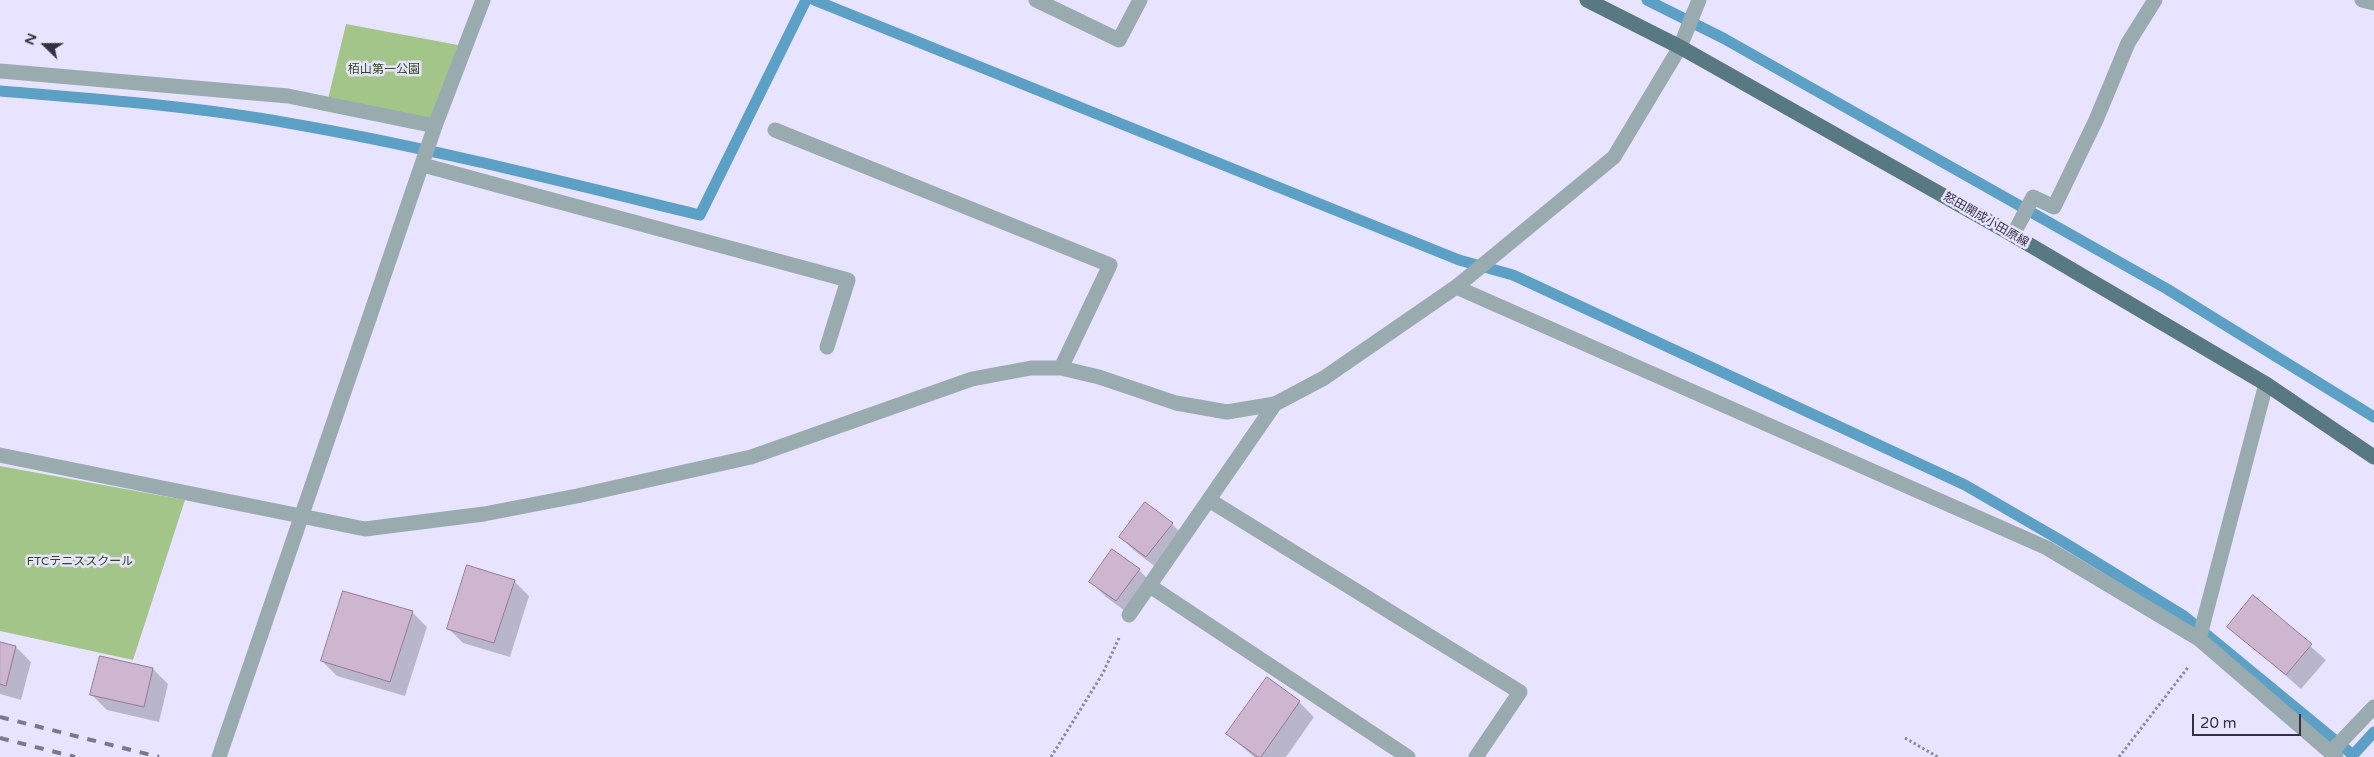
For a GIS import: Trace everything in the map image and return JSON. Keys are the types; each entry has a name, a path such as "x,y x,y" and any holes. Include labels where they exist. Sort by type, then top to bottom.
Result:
{"main road":[{"name":"怒田開成小田原線","path":"1587,0 1680,47 2013,235 2266,384 2374,457"}],"street":[{"path":"219,757 436,126 483,0"},
{"path":"1036,0 1119,40 1140,0"},
{"path":"0,455 365,529 484,514 577,496 751,456 972,379 1031,368 1061,368 1099,377 1176,403 1227,412 1275,404 1324,378 1456,287 1614,157 1680,47 1699,0"},
{"path":"2013,235 2033,197 2054,208 2096,120 2128,43 2155,0"},
{"path":"2362,0 2374,3"},
{"path":"0,71 288,96 436,126"},
{"path":"775,130 1110,265 1061,368"},
{"path":"423,166 848,280 827,347"},
{"path":"1456,287 2047,548 2202,642 2334,754 2374,707"},
{"path":"2202,642 2266,384"},
{"path":"1130,615 1275,404"},
{"path":"1208,500 1520,692 1476,757"},
{"path":"1150,586 1408,757"}],"path":[{"path":"1051,757 1103,672 1130,615"},
{"path":"2119,757 2202,642"},
{"path":"1905,738 1938,757"}],"green space":[{"name":"栢山第一公園","path":"346,24 458,45 431,118 328,99"},
{"name":"FTCテニススクール","path":"0,466 185,500 133,660 0,631"}],"building":[{"path":"1145,502 1173,523 1146,557 1119,537"},
{"path":"1112,549 1140,569 1116,601 1089,582"},
{"path":"467,565 515,580 494,643 447,629"},
{"path":"343,591 413,611 390,682 321,661"},
{"path":"2253,595 2312,644 2286,675 2227,627"},
{"path":"0,642 16,646 6,686 0,684"},
{"path":"100,656 153,668 144,707 90,695"},
{"path":"1267,677 1300,701 1261,757 1258,757 1226,734"}],"waterway":[{"path":"0,91 180,108 252,117 340,132 444,154 700,215 806,0"},
{"path":"814,0 1459,260 1513,275 1965,485 2060,540 2184,616 2353,755 2374,732"},
{"path":"1647,0 1723,38 2167,289 2374,417"}],"railway":[{"path":"0,717 159,757"},
{"path":"0,738 75,757"}]}
